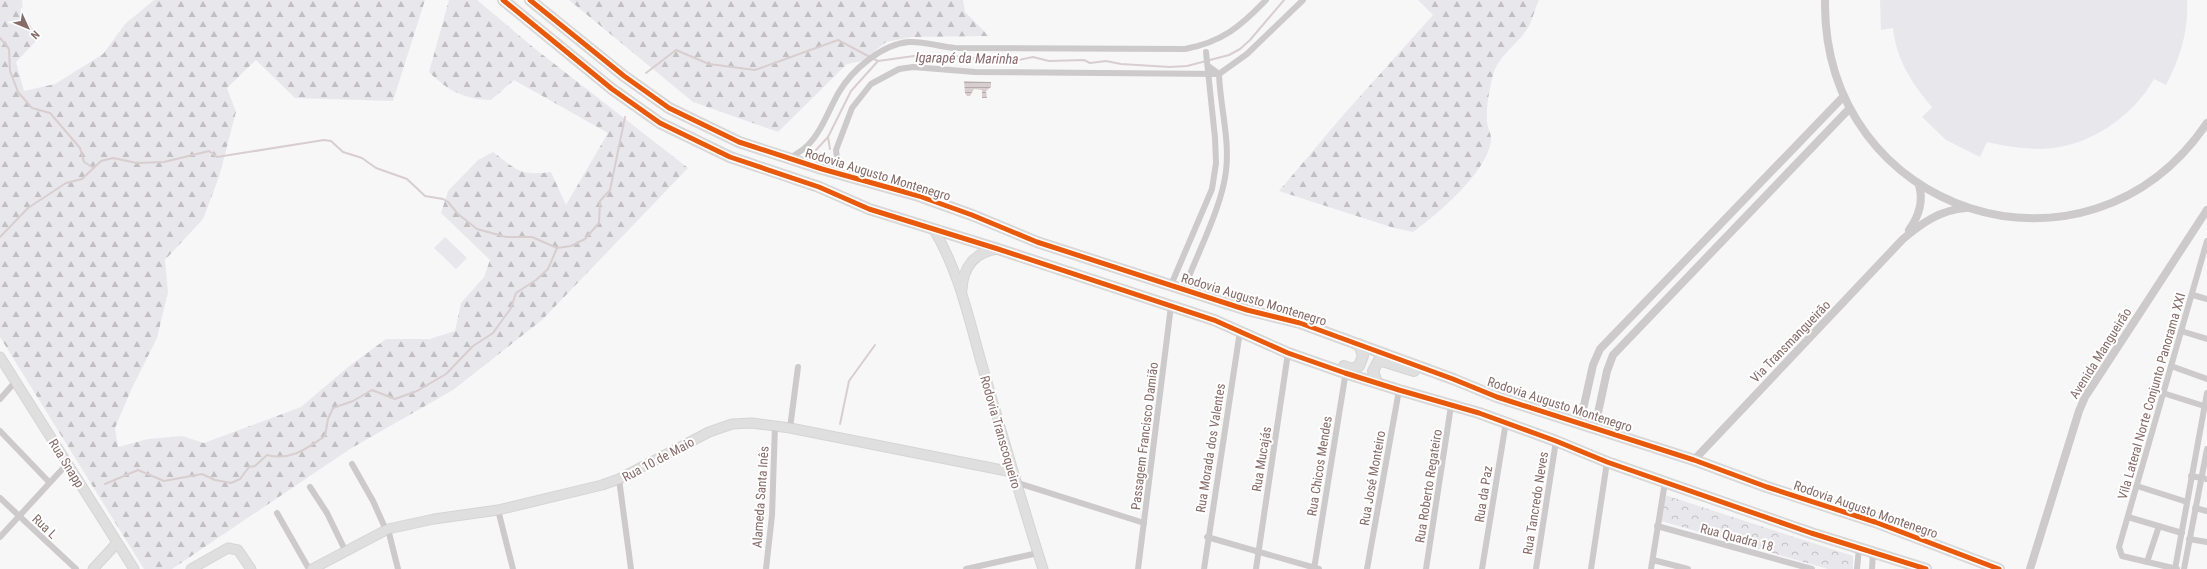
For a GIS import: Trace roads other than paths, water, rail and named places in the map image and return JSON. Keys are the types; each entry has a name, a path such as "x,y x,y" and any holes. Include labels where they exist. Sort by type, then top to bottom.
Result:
{"main road":[{"path":"502,0 612,89 660,123 730,157 819,187 869,209 998,249 1171,306 1240,331 1288,353 1302,351 1377,383 1506,422 1607,462 1873,553 1926,569"},
{"name":"Rodovia Augusto Montenegro","path":"530,0 624,76 669,108 739,142 788,159 919,196 972,215 1038,242 1247,310 1300,323 1453,379 1497,397 1595,427 1694,460 1774,489 1875,522 1999,569"},
{"name":"Rodovia Transcoqueiro","path":"934,230 944,245 961,294 1012,472 1043,569"},
{"name":"Rodovia Transcoqueiro","path":"961,294 965,271 973,258 982,253 998,249"},
{"path":"1346,370 1356,369 1360,364 1362,351 1359,344"},
{"name":"Rua Snapp","path":"0,359 16,381 134,569"},
{"path":"1377,383 1373,371 1379,360 1435,379 1453,379"},
{"name":"Rua 10 de Maio","path":"311,569 345,550 387,530 434,519 498,510 548,499 619,479 709,432 732,424 752,423 790,428 1012,472"},
{"path":"93,569 117,543"},
{"path":"190,569 228,548 238,550 251,569"}],"street":[{"path":"788,159 808,145 840,91 855,72 875,55 890,47 909,42 955,48 1185,49 1204,46 1226,36 1266,0"},
{"path":"839,174 836,150 852,108 871,84 899,69 913,67 975,72 1219,74 1247,54 1303,0"},
{"name":"Via Transmangueirão","path":"1825,0 1825,22 1828,50 1835,76 1849,109 1876,148 1895,167 1919,185 1941,198 1966,208 2000,216 2043,218 2088,210 2110,203 2130,194 2168,168 2184,152 2207,123"},
{"path":"1172,285 1212,189 1216,163 1215,138 1210,106 1209,75 1206,52"},
{"path":"1184,289 1216,209 1226,172 1227,149 1219,74 1208,66"},
{"path":"1580,423 1593,365 1600,349 1843,97"},
{"path":"1595,427 1607,371 1614,355 1849,109"},
{"name":"Via Transmangueirão","path":"1903,239 1919,212 1922,193 1919,185"},
{"name":"Via Transmangueirão","path":"1694,460 1903,239 1926,220 1940,213 1966,208"},
{"name":"Avenida Mangueirão","path":"2030,569 2079,411 2085,397 2207,210"},
{"name":"Vila Lateral Norte Conjunto Panorama XXI","path":"2147,562 2122,556 2119,547 2207,241"},
{"path":"2200,266 2207,267"},
{"path":"2192,295 2207,299"},
{"name":"Passagem Francisco Damião","path":"1138,569 1171,306"},
{"name":"Rua Morada dos Valentes","path":"1204,569 1207,537 1240,331"},
{"path":"2181,331 2207,339"},
{"name":"Rua Mucajás","path":"1256,569 1288,353"},
{"path":"2171,366 2207,379"},
{"path":"790,428 798,367"},
{"name":"Rua Chicos Mendes","path":"1315,568 1346,370"},
{"path":"0,398 16,381"},
{"name":"Rua José Monteiro","path":"1367,569 1399,390"},
{"path":"2163,393 2204,406"},
{"path":"2158,526 2147,562 2175,569 2207,393"},
{"name":"Rua Roberto Regateiro","path":"1426,569 1452,406"},
{"name":"Rua da Paz","path":"1482,569 1506,422"},
{"name":"Alameda Santa Inês","path":"766,569 772,515 775,426"},
{"path":"0,431 49,482"},
{"name":"Rua Tancredo Neves","path":"1536,569 1556,441"},
{"path":"2184,569 2195,508 2204,479 2207,450"},
{"path":"1591,569 1607,462"},
{"path":"0,537 67,464"},
{"path":"352,464 373,501 387,530 398,569"},
{"path":"2191,476 2204,479"},
{"path":"619,479 631,569"},
{"path":"1015,482 1144,523"},
{"path":"1652,569 1657,526 1665,482"},
{"path":"2137,486 2188,502"},
{"path":"310,487 327,513 345,550"},
{"name":"Rua L","path":"0,498 76,569"},
{"path":"2195,508 2207,511"},
{"path":"498,510 513,569"},
{"path":"277,513 311,569"},
{"path":"2128,517 2182,533"},
{"name":"Rua Quadra 18","path":"1657,526 1812,569"},
{"path":"1207,537 1315,568"},
{"path":"2189,539 2207,542"},
{"path":"1858,569 1860,548"},
{"path":"966,569 1038,553"},
{"path":"1872,569 1873,553"},
{"path":"1653,560 1688,569"}],"waterway":[{"name":"Igarapé da Marinha","path":"874,59 878,61 914,56 953,56 999,61 1014,61 1033,57 1049,61 1084,60 1090,63 1106,61 1121,64 1170,67 1187,66 1229,55 1240,49 1250,40 1284,0"},
{"path":"0,38 9,49 10,71 18,92 32,108 50,113 80,148 84,162 94,168"},
{"name":"Igarapé da Marinha","path":"646,73 676,50 709,64 755,70 838,40 870,57"},
{"path":"816,150 828,137 851,91 878,61"},
{"name":"Igarapé da Marinha","path":"0,237 28,208 66,183 82,179 101,161 113,158 137,163 164,162 209,151 217,157 324,140 331,141 343,152 362,158 376,168 407,179 425,196 443,199 448,202 458,214 477,229 506,237 532,237 557,248 571,246 585,239 599,223 600,201 610,190 625,117"},
{"path":"828,137 830,149"},
{"path":"105,484 138,470 164,481 202,474 215,480 231,483 240,479 249,467 255,466 267,455 284,456 298,453 325,436 328,419 333,408 353,401 372,390 395,399 417,391 446,374 473,346 493,333 511,308 516,293 536,280 548,269 557,248"},
{"path":"840,424 849,381 875,345"}]}
